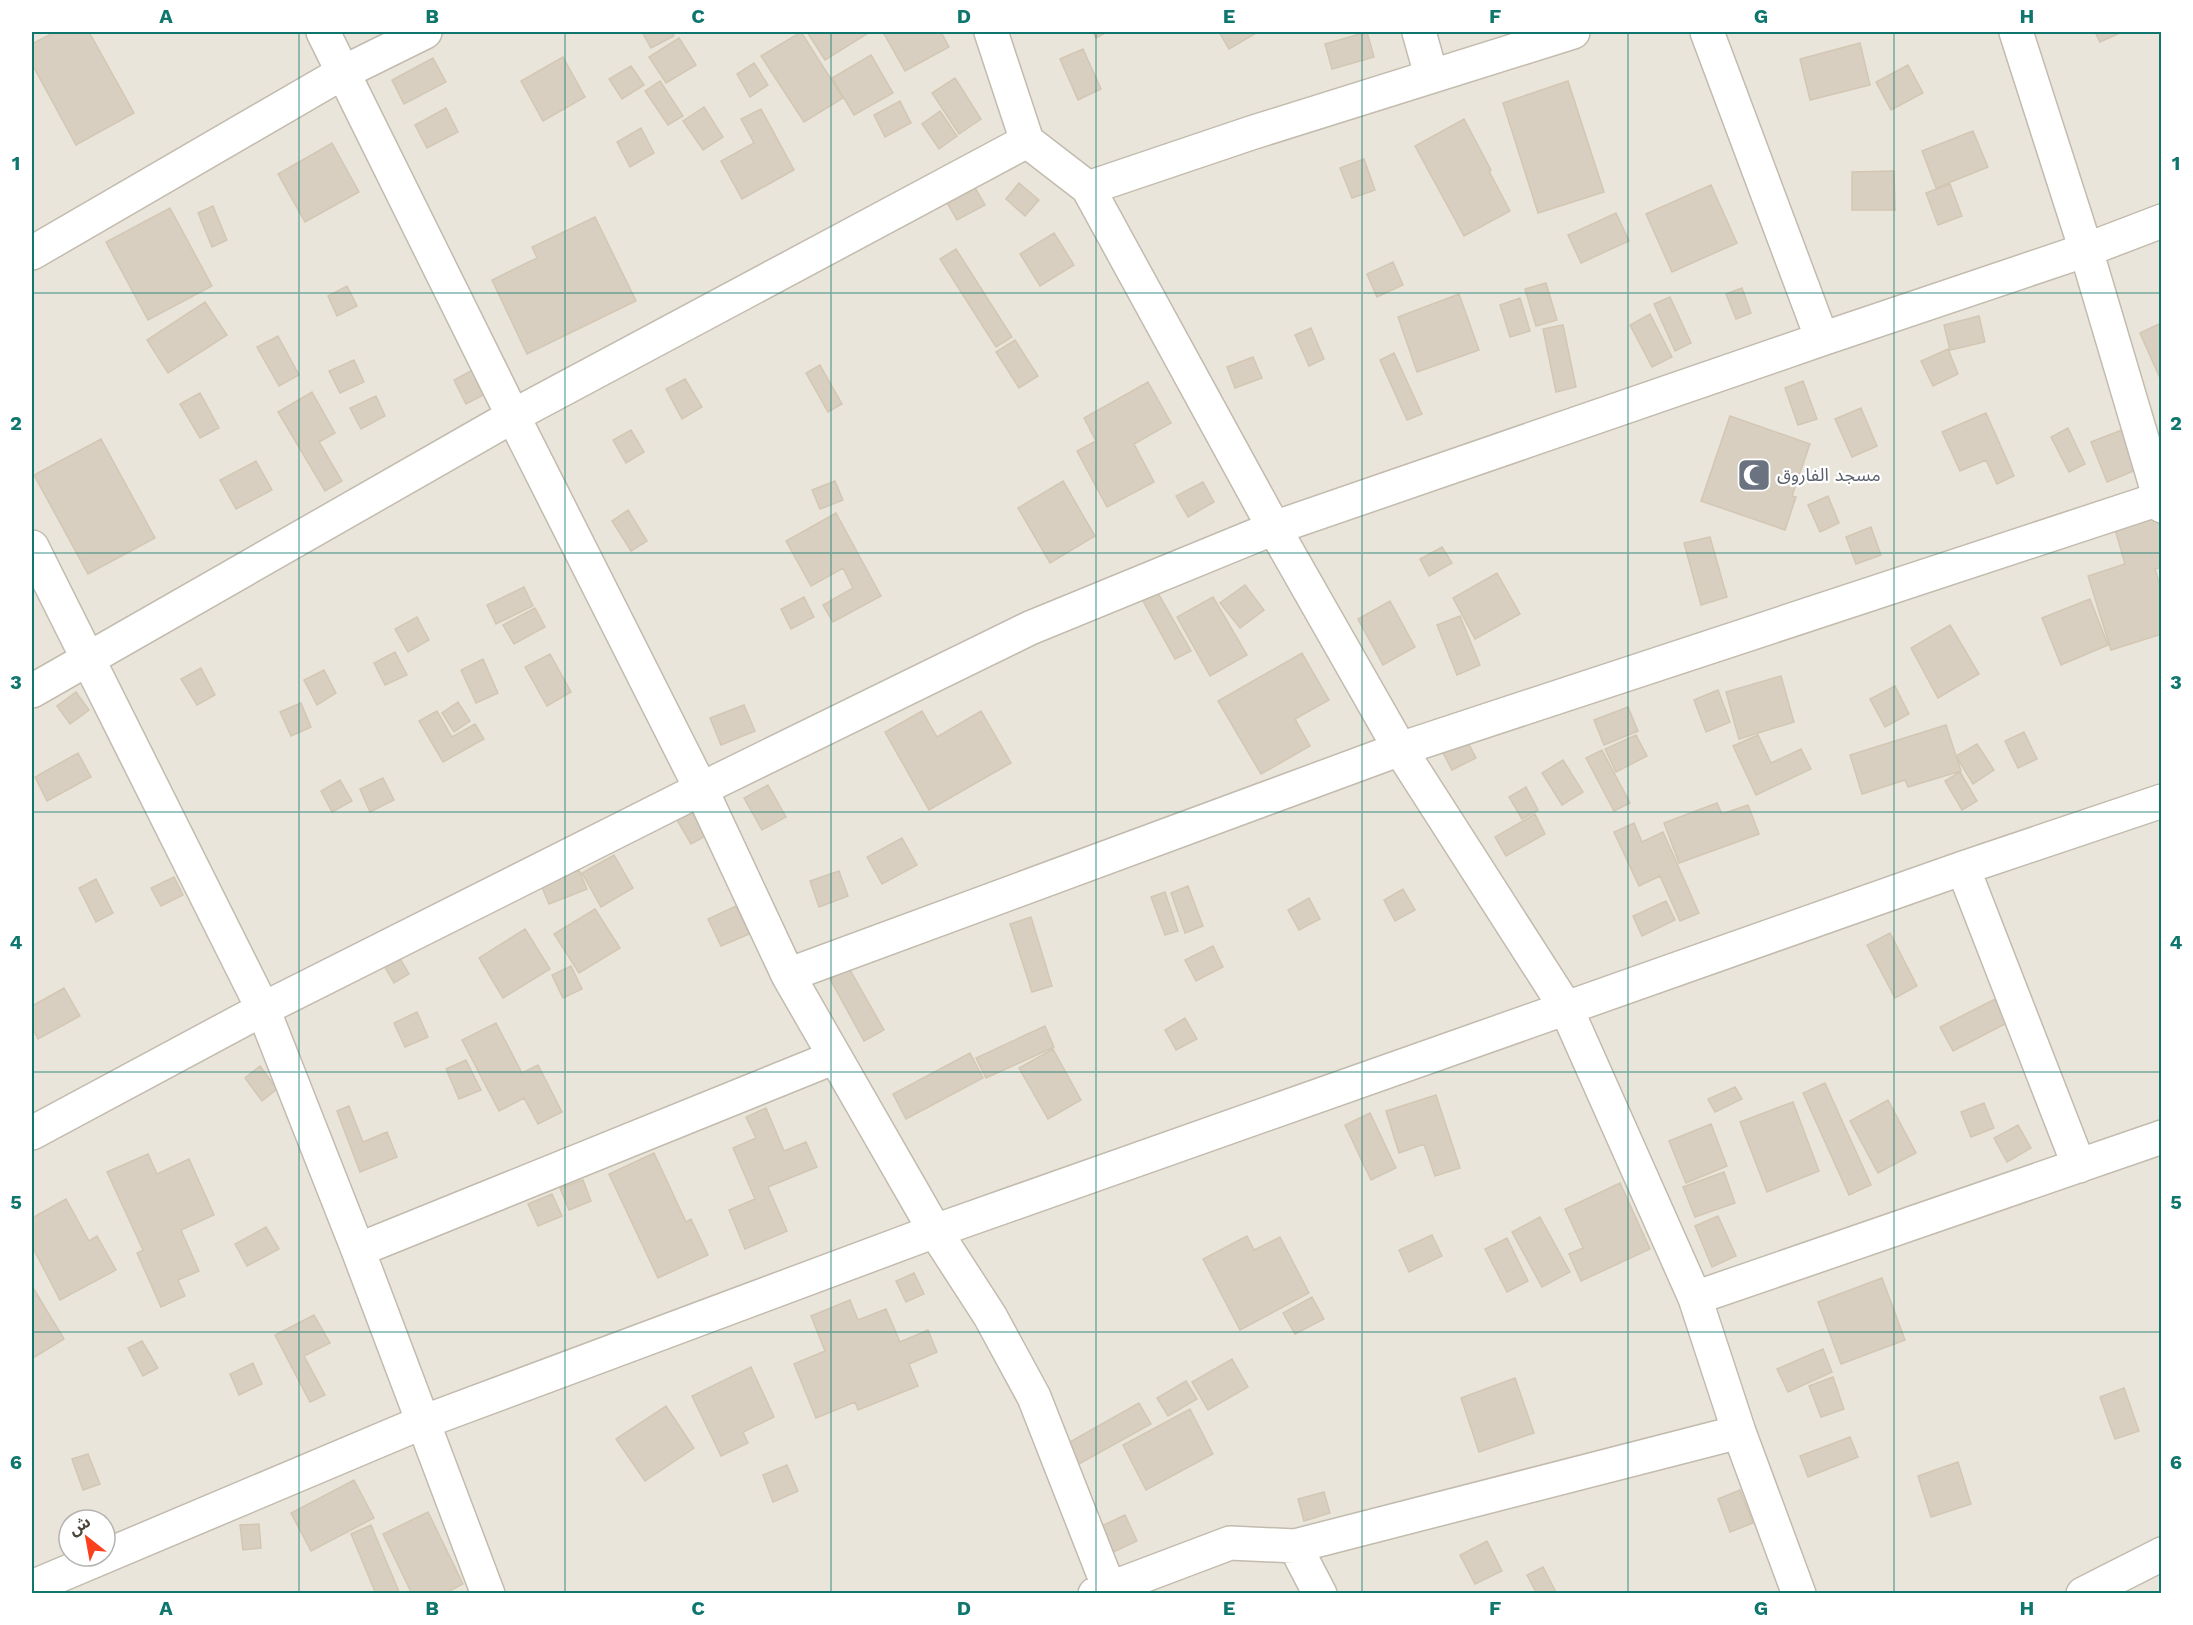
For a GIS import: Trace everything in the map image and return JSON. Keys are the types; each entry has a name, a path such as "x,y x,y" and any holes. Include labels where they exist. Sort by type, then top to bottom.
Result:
{"street":[{"path":"323,32 701,789 788,975 935,1231 990,1316 1034,1397 1102,1591 1230,1543 1295,1546 1739,1432"},
{"path":"32,253 342,73 425,32"},
{"path":"991,32 1027,141 1088,188 1274,528 1400,749 1566,1008 1695,1298 1739,1432 1799,1593"},
{"path":"1419,32 1431,75"},
{"path":"1088,188 1431,75 1573,32"},
{"path":"1707,32 1821,339"},
{"path":"788,975 1400,749 2161,501 2086,250 2016,32"},
{"path":"32,691 513,416 1027,141"},
{"path":"32,1133 263,1009 701,789 1030,628 1274,528 2086,250 2162,220"},
{"path":"32,547 263,1009 358,1250 488,1593"},
{"path":"32,1587 423,1422 935,1231 1963,868 2162,801"},
{"path":"1963,868 2079,1166"},
{"path":"358,1250 835,1057"},
{"path":"1695,1298 2162,1137"},
{"path":"1295,1546 1320,1593"},
{"path":"2083,1593 2162,1554"}],"shaded area":[{"path":"32,32 2161,32 2161,1593 32,1594"}],"building":[{"path":"55,32 89,32 134,113 76,145 32,64 32,44"},
{"path":"642,32 672,32 674,36 651,48"},
{"path":"801,32 843,98 804,122 761,56"},
{"path":"807,32 870,32 825,60"},
{"path":"883,32 941,32 949,47 905,71"},
{"path":"1093,32 1107,32 1096,38"},
{"path":"1219,32 1258,32 1229,49"},
{"path":"1367,32 1374,57 1332,69 1325,44"},
{"path":"2095,32 2122,32 2100,42"},
{"path":"679,38 696,65 666,83 649,57"},
{"path":"1860,43 1870,85 1810,100 1800,59"},
{"path":"1083,49 1101,89 1078,100 1060,59"},
{"path":"871,55 893,93 854,115 832,78"},
{"path":"563,57 585,97 543,121 521,81"},
{"path":"433,58 446,82 404,104 392,80"},
{"path":"754,63 768,85 750,97 737,74"},
{"path":"1908,65 1923,93 1891,110 1876,82"},
{"path":"631,66 644,85 622,99 609,79"},
{"path":"955,78 981,119 959,134 932,93"},
{"path":"660,81 683,116 668,125 645,91"},
{"path":"1568,81 1604,192 1538,213 1503,103"},
{"path":"900,101 911,123 885,137 874,115"},
{"path":"704,107 723,137 703,150 683,121"},
{"path":"446,108 458,132 427,148 415,125"},
{"path":"761,109 794,170 742,199 721,161 754,143 741,119"},
{"path":"940,111 957,136 939,149 922,124"},
{"path":"1464,119 1510,211 1464,236 1415,146"},
{"path":"641,128 654,153 630,167 617,142"},
{"path":"1973,131 1988,167 1936,188 1922,151"},
{"path":"332,143 359,192 305,222 278,174"},
{"path":"1364,159 1375,190 1352,198 1340,168"},
{"path":"1894,171 1895,210 1852,210 1852,172"},
{"path":"1019,183 1039,200 1025,216 1006,199"},
{"path":"1950,184 1962,216 1938,225 1926,193"},
{"path":"1711,185 1737,243 1672,272 1646,214"},
{"path":"974,186 985,205 957,220 946,201"},
{"path":"213,206 227,240 212,247 198,213"},
{"path":"170,208 212,286 148,320 106,242"},
{"path":"1616,213 1629,241 1581,263 1568,235"},
{"path":"595,217 636,301 527,354 492,280 537,258 532,247"},
{"path":"1054,233 1074,265 1040,286 1020,254"},
{"path":"956,249 1012,337 996,347 940,259"},
{"path":"1393,262 1403,285 1377,297 1367,274"},
{"path":"1546,283 1557,320 1536,326 1525,289"},
{"path":"347,286 357,306 337,316 328,296"},
{"path":"1742,288 1751,313 1736,319 1726,294"},
{"path":"1459,294 1479,350 1417,372 1398,317"},
{"path":"1670,297 1691,343 1675,351 1654,304"},
{"path":"1520,298 1530,331 1510,337 1500,305"},
{"path":"205,302 227,335 168,373 147,340"},
{"path":"1650,314 1672,357 1652,367 1630,325"},
{"path":"1979,316 1985,342 1950,350 1944,325"},
{"path":"2161,323 2162,374 2159,376 2140,333"},
{"path":"1563,325 1576,387 1556,392 1543,329"},
{"path":"1311,328 1324,359 1309,366 1295,335"},
{"path":"278,336 299,375 279,386 257,347"},
{"path":"1015,340 1038,376 1019,388 996,352"},
{"path":"1948,349 1958,374 1933,386 1921,361"},
{"path":"1394,353 1422,414 1407,420 1380,360"},
{"path":"1253,357 1262,378 1235,388 1227,367"},
{"path":"354,360 364,382 340,393 329,371"},
{"path":"820,365 842,404 828,412 806,373"},
{"path":"476,368 489,392 466,404 454,380"},
{"path":"685,379 702,407 682,419 666,389"},
{"path":"1803,381 1817,419 1798,425 1785,388"},
{"path":"1148,382 1171,423 1134,444 1154,482 1107,507 1077,451 1096,441 1084,418"},
{"path":"312,392 335,433 319,442 342,481 325,491 278,412"},
{"path":"200,393 219,428 200,438 180,404"},
{"path":"376,396 385,416 361,429 350,408"},
{"path":"1861,408 1877,446 1852,457 1835,419"},
{"path":"1986,413 2014,476 1997,484 1986,460 1960,471 1942,432"},
{"path":"1730,416 1810,444 1792,496 1796,497 1785,530 1701,501"},
{"path":"2068,428 2085,464 2069,472 2051,437"},
{"path":"2127,428 2143,467 2107,482 2091,442"},
{"path":"631,430 644,452 626,463 613,440"},
{"path":"101,439 155,538 88,574 34,475"},
{"path":"256,461 272,490 236,509 220,480"},
{"path":"835,481 843,500 820,509 812,490"},
{"path":"1063,481 1095,536 1050,563 1018,508"},
{"path":"1203,482 1214,502 1188,517 1176,496"},
{"path":"1828,496 1839,523 1820,532 1808,505"},
{"path":"628,510 647,541 631,551 612,521"},
{"path":"836,513 881,596 833,622 823,605 853,588 843,568 811,586 786,541"},
{"path":"2162,513 2162,567 2155,569 2162,592 2162,634 2111,650 2088,576 2125,564 2114,526"},
{"path":"1871,527 1881,555 1856,564 1846,537"},
{"path":"1710,537 1727,597 1701,605 1684,543"},
{"path":"1442,547 1452,563 1429,576 1420,559"},
{"path":"1497,573 1520,614 1475,639 1453,598"},
{"path":"1245,585 1264,610 1240,628 1220,603"},
{"path":"524,587 533,606 496,624 487,605"},
{"path":"1158,593 1191,651 1175,659 1143,601"},
{"path":"804,597 814,617 791,629 781,609"},
{"path":"1213,597 1247,655 1210,676 1177,617"},
{"path":"2090,599 2108,645 2061,665 2042,618"},
{"path":"1390,601 1415,647 1383,665 1358,619"},
{"path":"535,608 545,627 514,644 503,625"},
{"path":"1460,616 1480,665 1457,675 1437,625"},
{"path":"417,617 429,640 408,652 395,629"},
{"path":"1950,625 1979,674 1938,698 1911,648"},
{"path":"395,652 407,675 385,685 374,663"},
{"path":"1302,653 1329,700 1295,719 1310,746 1261,774 1218,701"},
{"path":"550,654 571,692 547,706 525,667"},
{"path":"483,659 498,693 476,703 461,670"},
{"path":"201,668 215,695 197,705 181,679"},
{"path":"324,670 336,693 317,705 304,680"},
{"path":"1781,676 1794,722 1739,739 1726,692"},
{"path":"1895,686 1909,714 1885,727 1870,699"},
{"path":"1718,690 1730,722 1706,732 1694,700"},
{"path":"76,692 89,710 70,724 57,706"},
{"path":"458,702 470,721 454,732 442,713"},
{"path":"301,703 311,727 291,736 280,712"},
{"path":"744,705 755,731 721,745 710,718"},
{"path":"1628,707 1638,731 1604,745 1594,720"},
{"path":"437,711 452,737 475,724 484,739 443,762 419,721"},
{"path":"922,711 937,737 981,711 1011,763 929,810 885,732"},
{"path":"1946,725 1961,771 1908,787 1905,780 1862,794 1850,755"},
{"path":"2024,732 2037,759 2018,768 2005,741"},
{"path":"1636,735 1647,756 1616,772 1605,749"},
{"path":"1758,735 1771,763 1801,749 1811,769 1756,795 1733,746"},
{"path":"1465,737 1476,758 1452,770 1441,749"},
{"path":"1977,744 1994,770 1973,784 1956,756"},
{"path":"1602,750 1630,803 1614,811 1586,758"},
{"path":"78,753 91,777 47,801 35,777"},
{"path":"1563,760 1583,792 1562,805 1542,773"},
{"path":"1960,772 1977,801 1962,810 1945,781"},
{"path":"383,778 394,800 370,812 360,789"},
{"path":"340,780 352,801 332,812 321,791"},
{"path":"768,785 786,817 762,830 744,798"},
{"path":"1526,787 1538,810 1522,819 1509,797"},
{"path":"712,802 724,826 691,844 677,820"},
{"path":"1717,803 1722,814 1748,805 1759,834 1679,863 1664,823"},
{"path":"1535,814 1545,834 1506,856 1495,837"},
{"path":"1634,823 1642,842 1663,832 1699,913 1680,921 1660,876 1639,886 1614,832"},
{"path":"902,838 917,865 882,884 867,857"},
{"path":"614,855 633,888 601,907 582,873"},
{"path":"579,870 587,889 549,904 541,885"},
{"path":"839,871 848,896 819,907 810,881"},
{"path":"174,877 183,895 161,906 151,888"},
{"path":"96,879 113,913 96,922 79,888"},
{"path":"1188,886 1203,926 1185,933 1171,893"},
{"path":"1403,889 1415,910 1395,921 1384,900"},
{"path":"1165,892 1178,931 1165,935 1151,897"},
{"path":"1309,898 1320,919 1299,930 1288,910"},
{"path":"1666,901 1675,920 1642,936 1633,916"},
{"path":"736,906 749,934 721,946 708,919"},
{"path":"595,909 620,948 579,973 554,934"},
{"path":"1031,917 1052,986 1032,992 1010,924"},
{"path":"525,929 550,969 503,998 479,958"},
{"path":"1890,933 1917,986 1895,998 1867,945"},
{"path":"1213,946 1223,967 1196,981 1185,960"},
{"path":"397,953 409,974 394,983 382,962"},
{"path":"571,966 582,989 563,998 552,975"},
{"path":"849,968 884,1030 864,1041 830,979"},
{"path":"64,988 80,1016 38,1039 32,1027 32,1006"},
{"path":"1995,999 2007,1023 1953,1051 1940,1027"},
{"path":"417,1012 428,1037 405,1047 394,1023"},
{"path":"1185,1018 1197,1039 1176,1050 1165,1030"},
{"path":"496,1023 522,1073 538,1065 562,1112 538,1124 524,1098 499,1111 462,1040"},
{"path":"1045,1026 1054,1047 986,1078 976,1058"},
{"path":"1053,1049 1081,1100 1048,1119 1019,1068"},
{"path":"970,1053 983,1078 906,1119 893,1094"},
{"path":"466,1060 481,1090 459,1099 446,1069"},
{"path":"260,1066 277,1089 262,1101 245,1078"},
{"path":"1825,1083 1871,1185 1849,1195 1803,1093"},
{"path":"1735,1087 1742,1099 1715,1112 1708,1099"},
{"path":"1436,1095 1460,1168 1435,1176 1424,1144 1399,1153 1386,1111"},
{"path":"1888,1100 1916,1153 1878,1173 1850,1121"},
{"path":"1793,1102 1819,1171 1767,1192 1740,1122"},
{"path":"1984,1103 1994,1128 1971,1137 1961,1112"},
{"path":"349,1106 363,1142 387,1132 397,1157 360,1172 337,1111"},
{"path":"766,1108 784,1151 806,1142 817,1167 768,1187 787,1231 745,1249 729,1210 755,1199 733,1148 756,1138 746,1117"},
{"path":"1370,1113 1396,1168 1371,1180 1345,1125"},
{"path":"1711,1124 1727,1166 1686,1183 1669,1141"},
{"path":"2018,1125 2031,1148 2007,1162 1994,1138"},
{"path":"654,1153 686,1222 691,1219 708,1255 658,1278 609,1174"},
{"path":"148,1154 157,1174 189,1159 214,1215 181,1230 199,1271 178,1280 185,1296 161,1307 137,1253 143,1250 107,1172"},
{"path":"1724,1172 1735,1203 1695,1217 1683,1187"},
{"path":"583,1180 591,1201 569,1210 560,1188"},
{"path":"1620,1183 1650,1249 1581,1281 1569,1254 1583,1248 1565,1209"},
{"path":"552,1194 562,1216 538,1226 528,1204"},
{"path":"66,1199 89,1241 97,1236 116,1270 60,1300 32,1246 32,1218"},
{"path":"1718,1216 1736,1256 1712,1267 1695,1226"},
{"path":"1540,1217 1570,1272 1542,1287 1512,1232"},
{"path":"266,1227 279,1249 247,1266 235,1244"},
{"path":"1432,1235 1442,1256 1409,1272 1399,1250"},
{"path":"1247,1236 1254,1250 1280,1237 1309,1293 1240,1330 1203,1259"},
{"path":"1507,1238 1528,1281 1507,1292 1485,1249"},
{"path":"914,1273 924,1294 906,1302 896,1281"},
{"path":"1882,1278 1905,1340 1841,1364 1818,1302"},
{"path":"32,1286 64,1339 33,1358 32,1357"},
{"path":"1312,1297 1324,1319 1295,1334 1283,1313"},
{"path":"850,1300 858,1320 886,1309 900,1342 928,1330 937,1352 909,1364 918,1386 858,1410 855,1402 816,1418 794,1364 825,1351 811,1316"},
{"path":"314,1315 330,1343 304,1356 325,1395 310,1402 275,1335"},
{"path":"142,1341 158,1368 143,1376 128,1348"},
{"path":"1823,1349 1832,1372 1788,1392 1777,1369"},
{"path":"1232,1359 1248,1387 1208,1410 1192,1382"},
{"path":"253,1363 262,1384 239,1395 230,1374"},
{"path":"751,1367 774,1417 743,1432 748,1443 721,1456 692,1396"},
{"path":"1833,1377 1844,1409 1821,1417 1809,1386"},
{"path":"1515,1378 1534,1433 1479,1452 1461,1398"},
{"path":"1186,1381 1197,1399 1168,1416 1157,1398"},
{"path":"2124,1388 2139,1431 2115,1439 2100,1397"},
{"path":"1139,1403 1151,1424 1079,1464 1068,1443"},
{"path":"666,1406 694,1448 645,1481 616,1439"},
{"path":"1190,1409 1213,1454 1146,1490 1123,1445"},
{"path":"1850,1437 1858,1457 1808,1477 1800,1456"},
{"path":"88,1454 100,1484 83,1490 72,1459"},
{"path":"1958,1462 1971,1504 1931,1517 1918,1476"},
{"path":"787,1465 798,1491 773,1502 763,1475"},
{"path":"354,1480 374,1518 311,1551 291,1513"},
{"path":"1740,1490 1753,1523 1730,1532 1718,1499"},
{"path":"1324,1492 1330,1513 1304,1521 1298,1499"},
{"path":"428,1512 463,1584 444,1594 412,1594 383,1534"},
{"path":"1125,1515 1137,1541 1105,1556 1093,1530"},
{"path":"259,1524 261,1548 243,1550 240,1525"},
{"path":"371,1525 400,1594 376,1594 351,1534"},
{"path":"1487,1541 1502,1571 1475,1584 1460,1555"},
{"path":"1543,1567 1557,1594 1537,1594 1527,1575"}],"place":[{"name":"مسجد الفاروق","path":"1754,475"}]}
